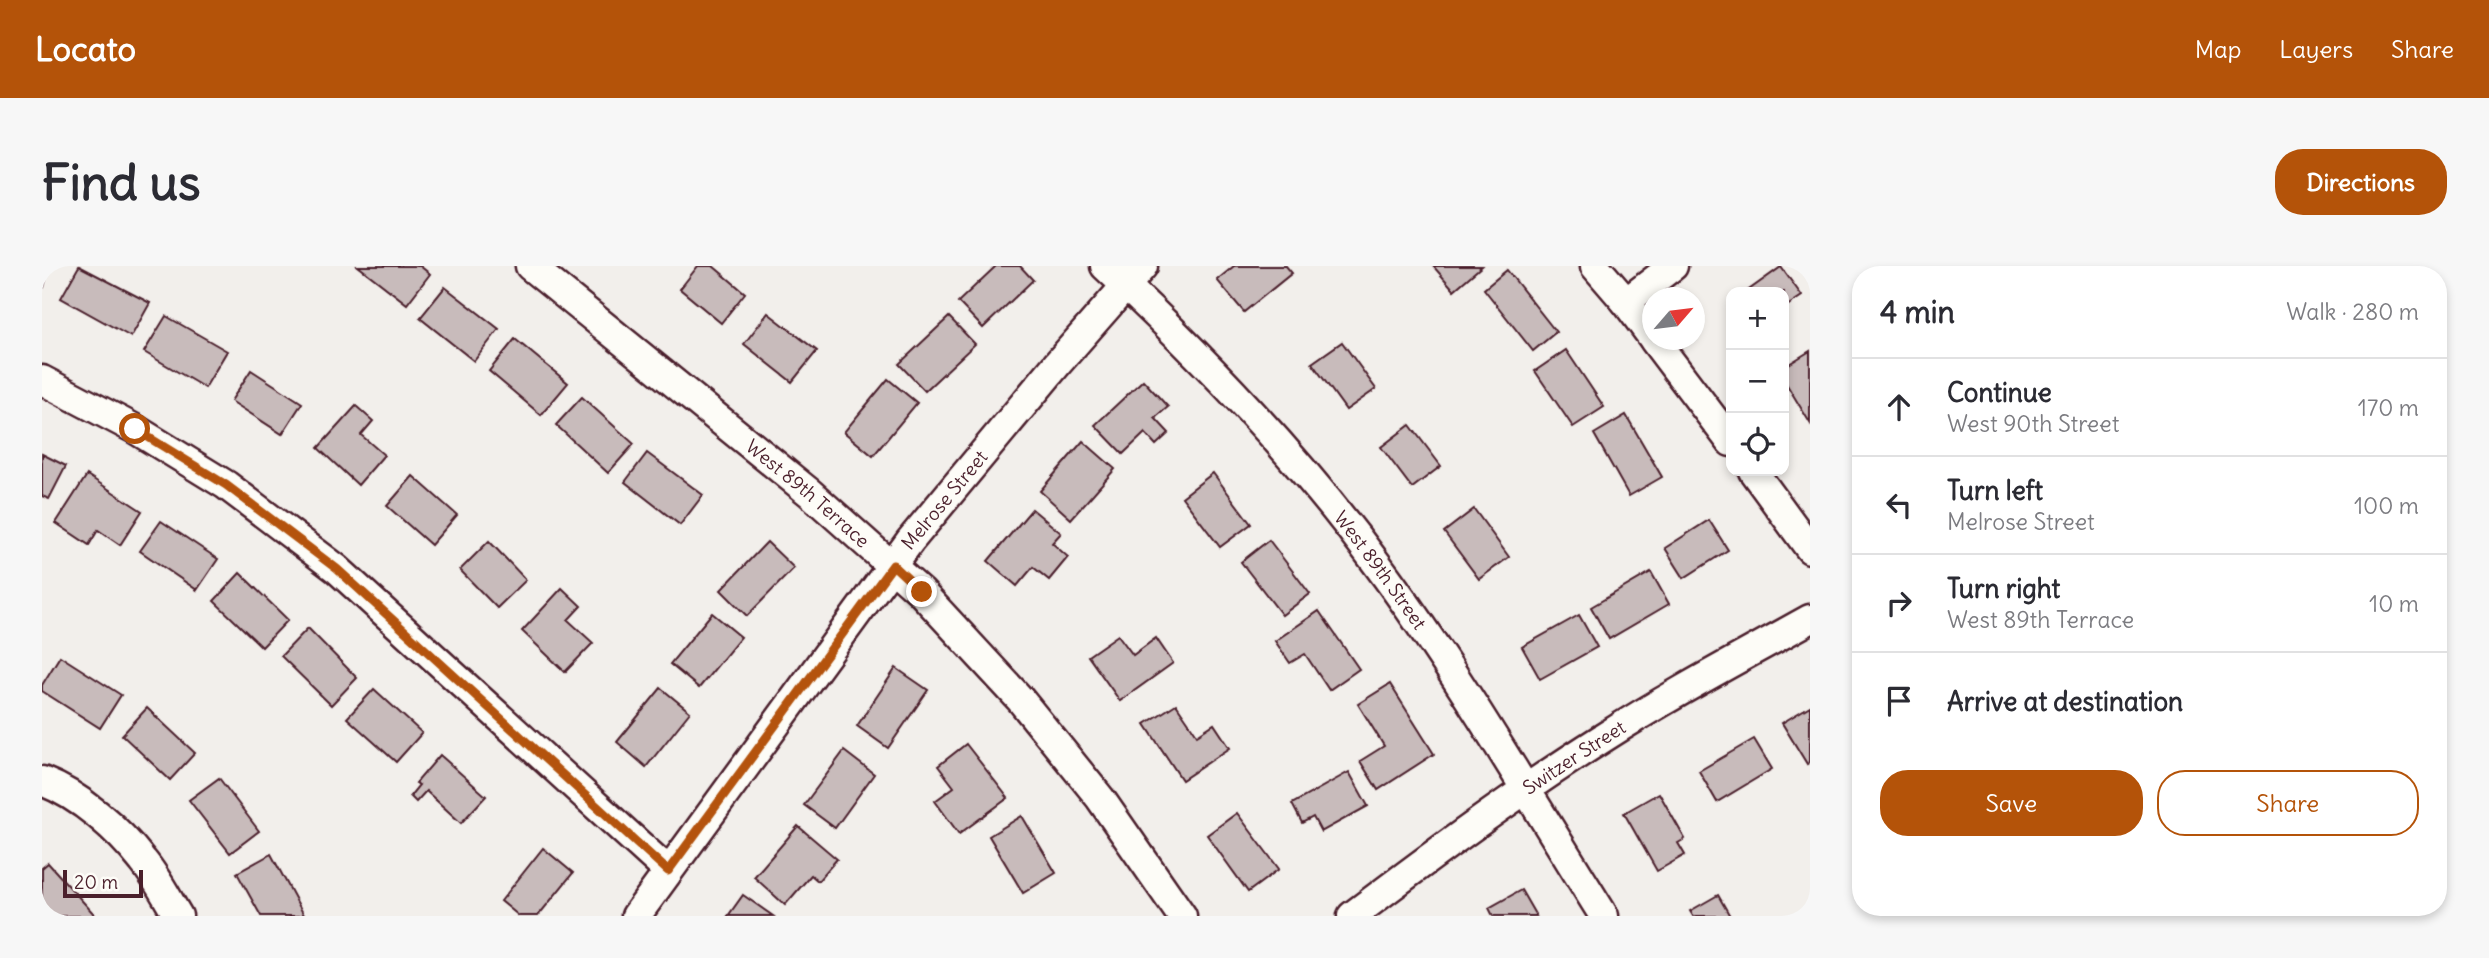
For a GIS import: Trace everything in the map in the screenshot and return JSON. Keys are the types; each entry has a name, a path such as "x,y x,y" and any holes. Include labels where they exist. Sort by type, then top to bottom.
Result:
{"street":[{"name":"West 89th Terrace","path":"530,266 810,493 922,592 1020,699 1100,798 1182,916"},
{"name":"West 89th Street","path":"1105,266 1135,276 1312,481 1376,563 1435,647 1604,916"},
{"path":"1595,266 1642,323"},
{"path":"1626,302 1673,266"},
{"name":"Melrose Street","path":"636,916 910,541 1049,374 1135,276"},
{"path":"1662,350 1726,435"},
{"path":"42,380 135,429 226,485 337,569 668,871"},
{"path":"1757,476 1810,550"},
{"name":"Switzer Street","path":"1352,916 1445,845 1602,738 1810,619"},
{"path":"42,781 80,803 128,843 145,863 178,916"}],"building":[{"path":"42,266 49,266 44,287 42,286"},
{"path":"79,266 150,303 131,337 61,298"},
{"path":"358,266 420,266 430,274 407,304"},
{"path":"698,266 713,266 745,293 721,323 680,289"},
{"path":"996,266 1020,266 1033,280 983,328 958,302"},
{"path":"1234,266 1286,266 1292,273 1244,312 1217,280"},
{"path":"1433,266 1482,266 1454,290"},
{"path":"1781,267 1802,296 1789,305 1789,287 1753,287"},
{"path":"1507,270 1556,332 1533,351 1484,289"},
{"path":"445,287 499,329 474,361 420,318"},
{"path":"768,313 817,351 792,382 744,344"},
{"path":"166,316 227,351 205,388 144,352"},
{"path":"949,317 975,344 925,391 899,364"},
{"path":"515,339 568,383 541,415 489,371"},
{"path":"1342,342 1376,389 1346,410 1312,363"},
{"path":"1566,350 1604,407 1573,427 1535,371"},
{"path":"1810,351 1810,423 1789,388 1789,364"},
{"path":"251,370 302,403 282,434 231,401"},
{"path":"888,379 917,403 873,456 844,432"},
{"path":"1143,380 1168,407 1155,418 1169,433 1156,445 1145,433 1123,454 1095,425"},
{"path":"582,397 634,444 608,473 556,425"},
{"path":"356,406 373,421 361,435 384,455 358,485 318,448"},
{"path":"1626,415 1662,477 1629,496 1594,434"},
{"path":"1410,425 1441,466 1412,488 1381,447"},
{"path":"1083,441 1115,469 1071,519 1040,491"},
{"path":"647,453 703,495 680,525 625,482"},
{"path":"42,454 66,466 49,499 42,496"},
{"path":"1213,473 1251,524 1220,547 1182,497"},
{"path":"87,475 142,511 120,545 98,530 89,545 56,523"},
{"path":"413,476 457,515 431,545 387,506"},
{"path":"1032,509 1061,533 1052,543 1068,557 1049,580 1033,567 1017,586 988,561"},
{"path":"1474,509 1509,557 1479,579 1444,532"},
{"path":"1709,520 1728,550 1684,578 1665,548"},
{"path":"161,521 218,559 197,590 140,551"},
{"path":"1269,540 1310,594 1282,615 1241,562"},
{"path":"489,541 526,580 497,608 460,570"},
{"path":"767,542 794,568 747,616 721,590"},
{"path":"1651,572 1669,604 1609,639 1591,607"},
{"path":"240,573 288,620 262,647 214,601"},
{"path":"562,588 581,606 568,620 593,643 565,672 522,631"},
{"path":"1319,611 1359,669 1329,690 1305,654 1290,663 1275,641"},
{"path":"712,613 741,637 699,688 670,664"},
{"path":"1579,615 1597,647 1540,679 1522,647"},
{"path":"308,628 357,678 331,705 281,656"},
{"path":"1118,635 1133,655 1156,638 1173,663 1120,701 1088,656"},
{"path":"60,656 121,695 100,728 42,691 42,685"},
{"path":"896,668 928,690 888,748 857,726"},
{"path":"1390,684 1434,754 1378,790 1360,761 1384,746 1358,704"},
{"path":"661,688 690,712 646,767 617,742"},
{"path":"374,689 422,733 396,762 347,718"},
{"path":"1176,704 1197,735 1214,724 1230,748 1182,780 1145,724"},
{"path":"1810,706 1810,762 1807,764 1782,723"},
{"path":"147,708 195,753 170,780 122,735"},
{"path":"1754,739 1772,769 1717,802 1699,771"},
{"path":"966,744 1008,798 959,834 935,801 954,787 938,766"},
{"path":"844,751 874,774 835,828 804,805"},
{"path":"440,755 486,796 461,823 426,791 416,802 410,796 419,785 416,783"},
{"path":"1349,772 1368,806 1321,832 1313,817 1302,823 1292,804"},
{"path":"219,778 259,831 230,853 189,800"},
{"path":"1659,793 1685,839 1678,843 1685,855 1657,871 1624,813"},
{"path":"1237,813 1279,869 1248,892 1207,835"},
{"path":"1022,816 1056,873 1023,893 989,836"},
{"path":"798,826 837,859 818,881 811,875 785,905 754,877"},
{"path":"543,848 573,873 538,916 519,916 501,901"},
{"path":"271,854 304,915 261,916 237,873"},
{"path":"48,863 94,914 92,916 42,916 42,868"},
{"path":"1521,890 1536,916 1493,916 1489,908"},
{"path":"743,895 773,916 728,916"},
{"path":"1718,895 1730,916 1693,916 1690,911"}],"route":[{"path":"135,429 226,485 337,569 668,871 893,565 922,592"}]}
